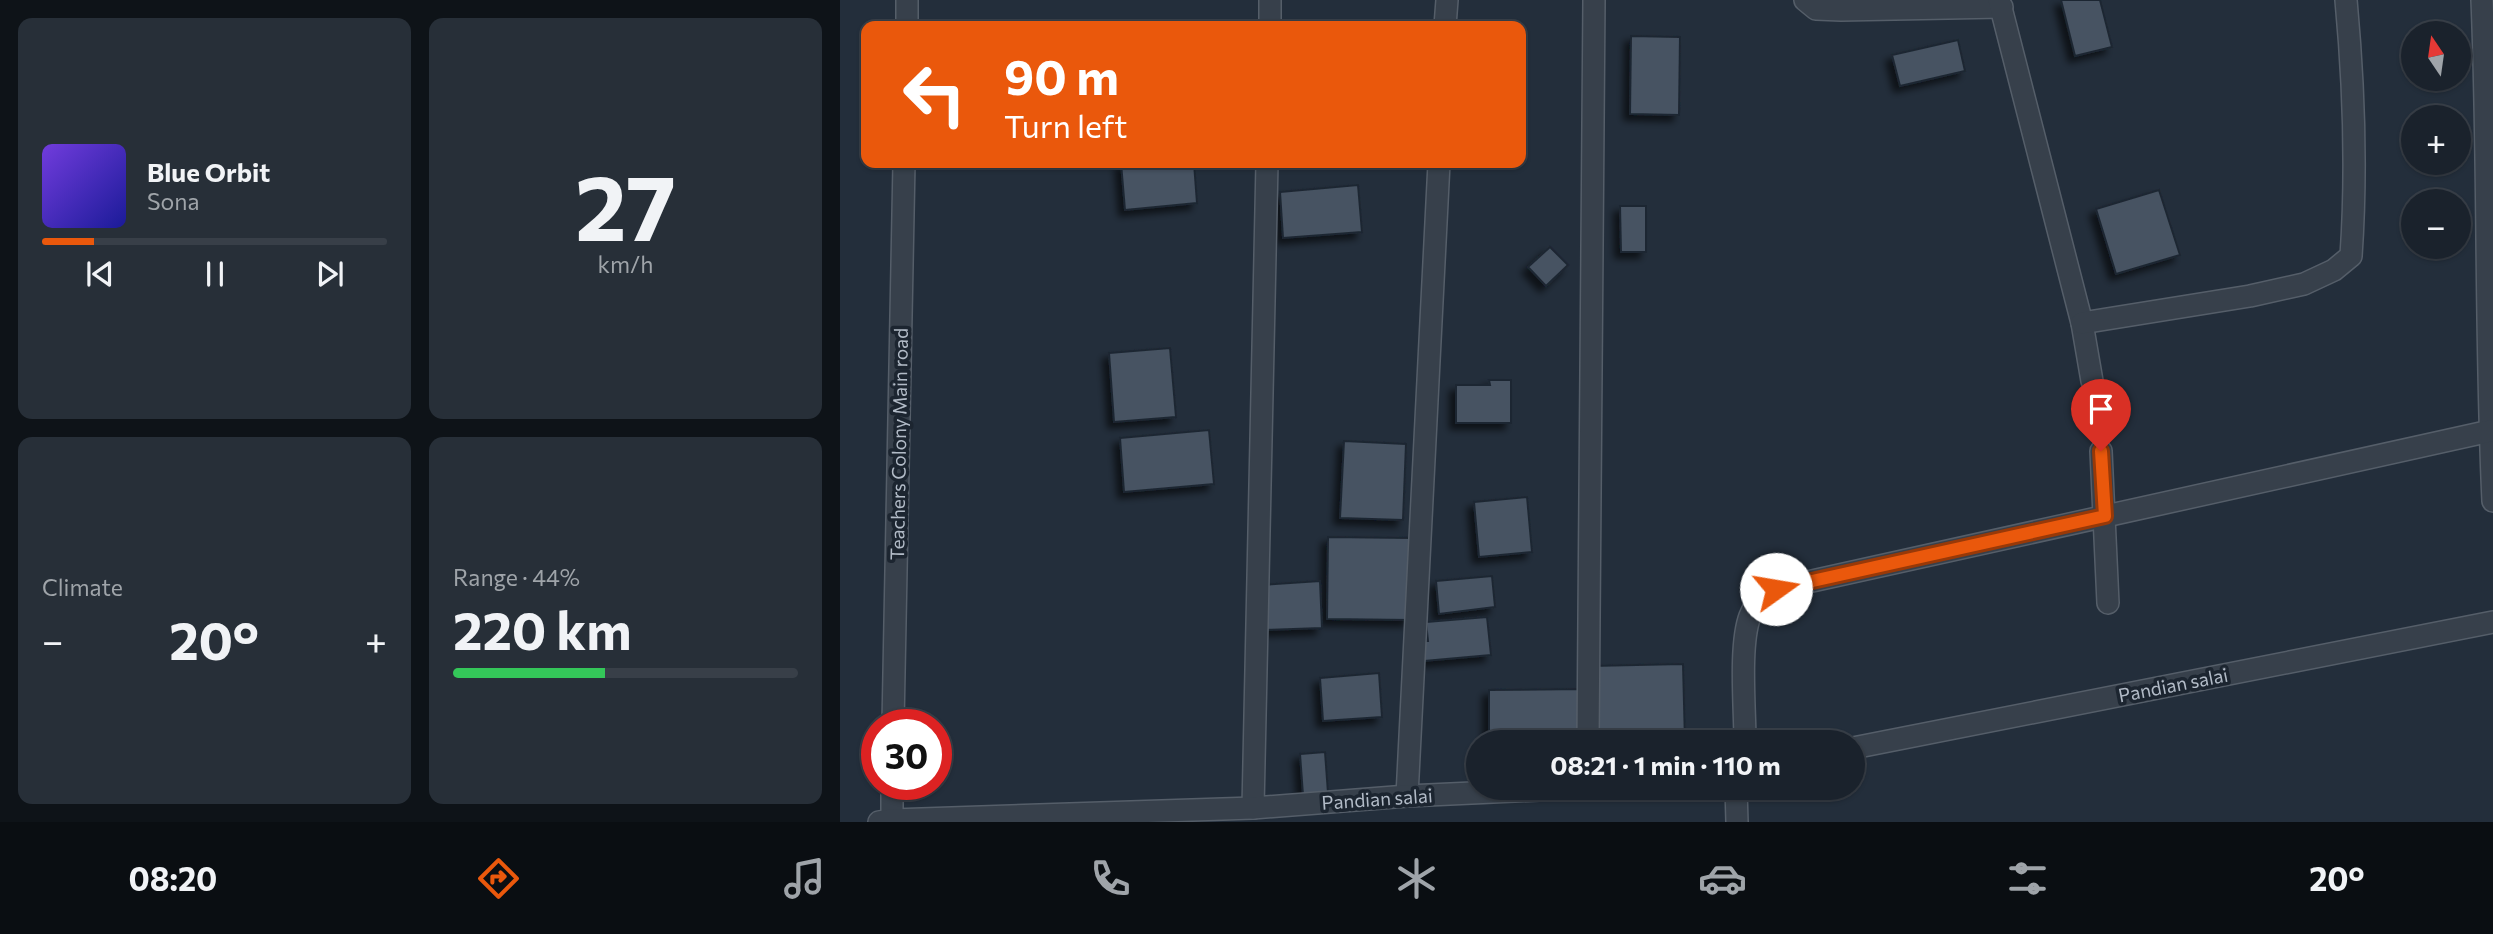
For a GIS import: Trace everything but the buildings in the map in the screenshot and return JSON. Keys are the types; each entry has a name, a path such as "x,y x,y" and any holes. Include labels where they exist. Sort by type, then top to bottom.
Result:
{"street":[{"path":"906,21 907,0"},
{"path":"1270,0 1270,21"},
{"path":"1445,21 1447,0"},
{"path":"1588,730 1594,0"},
{"path":"1805,0 1815,9 1841,10 2000,4 2082,323 2092,380"},
{"path":"2082,323 2250,296 2304,284 2334,270 2351,256 2355,115 2346,0"},
{"path":"2482,0 2487,117 2493,501"},
{"name":"Teachers Colony Main road","path":"893,709 904,168"},
{"path":"1254,808 1267,168"},
{"path":"1407,796 1438,168"},
{"path":"1745,730 1745,638 1751,614 1762,597 1776,589 2490,431"},
{"path":"2101,451 2108,603"},
{"name":"Pandian salai","path":"1865,746 2493,622"},
{"name":"Pandian salai","path":"885,821 1254,808 1466,793"},
{"path":"885,821 889,800"},
{"path":"1736,800 1737,822"}],"route":[{"path":"1776,589 2105,516 2101,451"}]}
